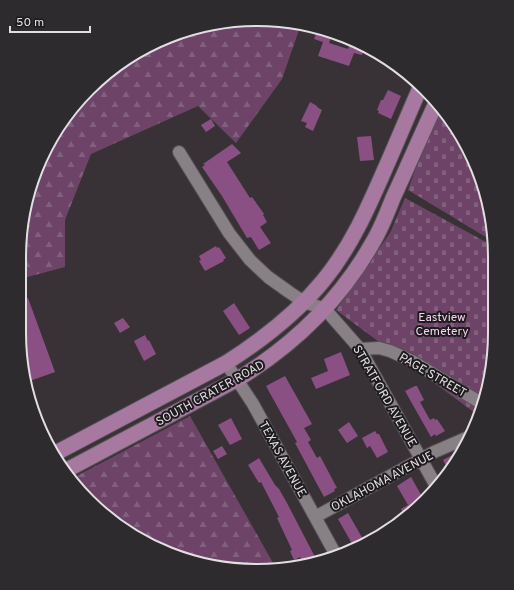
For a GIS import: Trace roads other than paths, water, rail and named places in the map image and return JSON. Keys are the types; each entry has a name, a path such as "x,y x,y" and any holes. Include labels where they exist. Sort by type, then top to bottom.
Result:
{"main road":[{"name":"SOUTH CRATER ROAD","path":"59,451 226,363 251,347 273,330 304,302 340,259 354,235 373,196 418,92"},
{"name":"SOUTH CRATER ROAD","path":"70,468 238,379 264,363 312,324 352,275 374,241 433,108"}],"street":[{"path":"179,152 229,234 250,260 268,277 304,302 325,309"},
{"name":"STRATFORD AVENUE","path":"325,309 360,349 434,482"},
{"name":"PAGE STREET","path":"360,349 368,347 390,351 412,361 478,401"},
{"name":"TEXAS AVENUE","path":"226,363 238,379 253,404 333,551"},
{"name":"OKLAHOMA AVENUE","path":"315,517 421,460 461,440"}],"park label":[{"name":"Eastview Cemetery","path":"442,324"}]}
